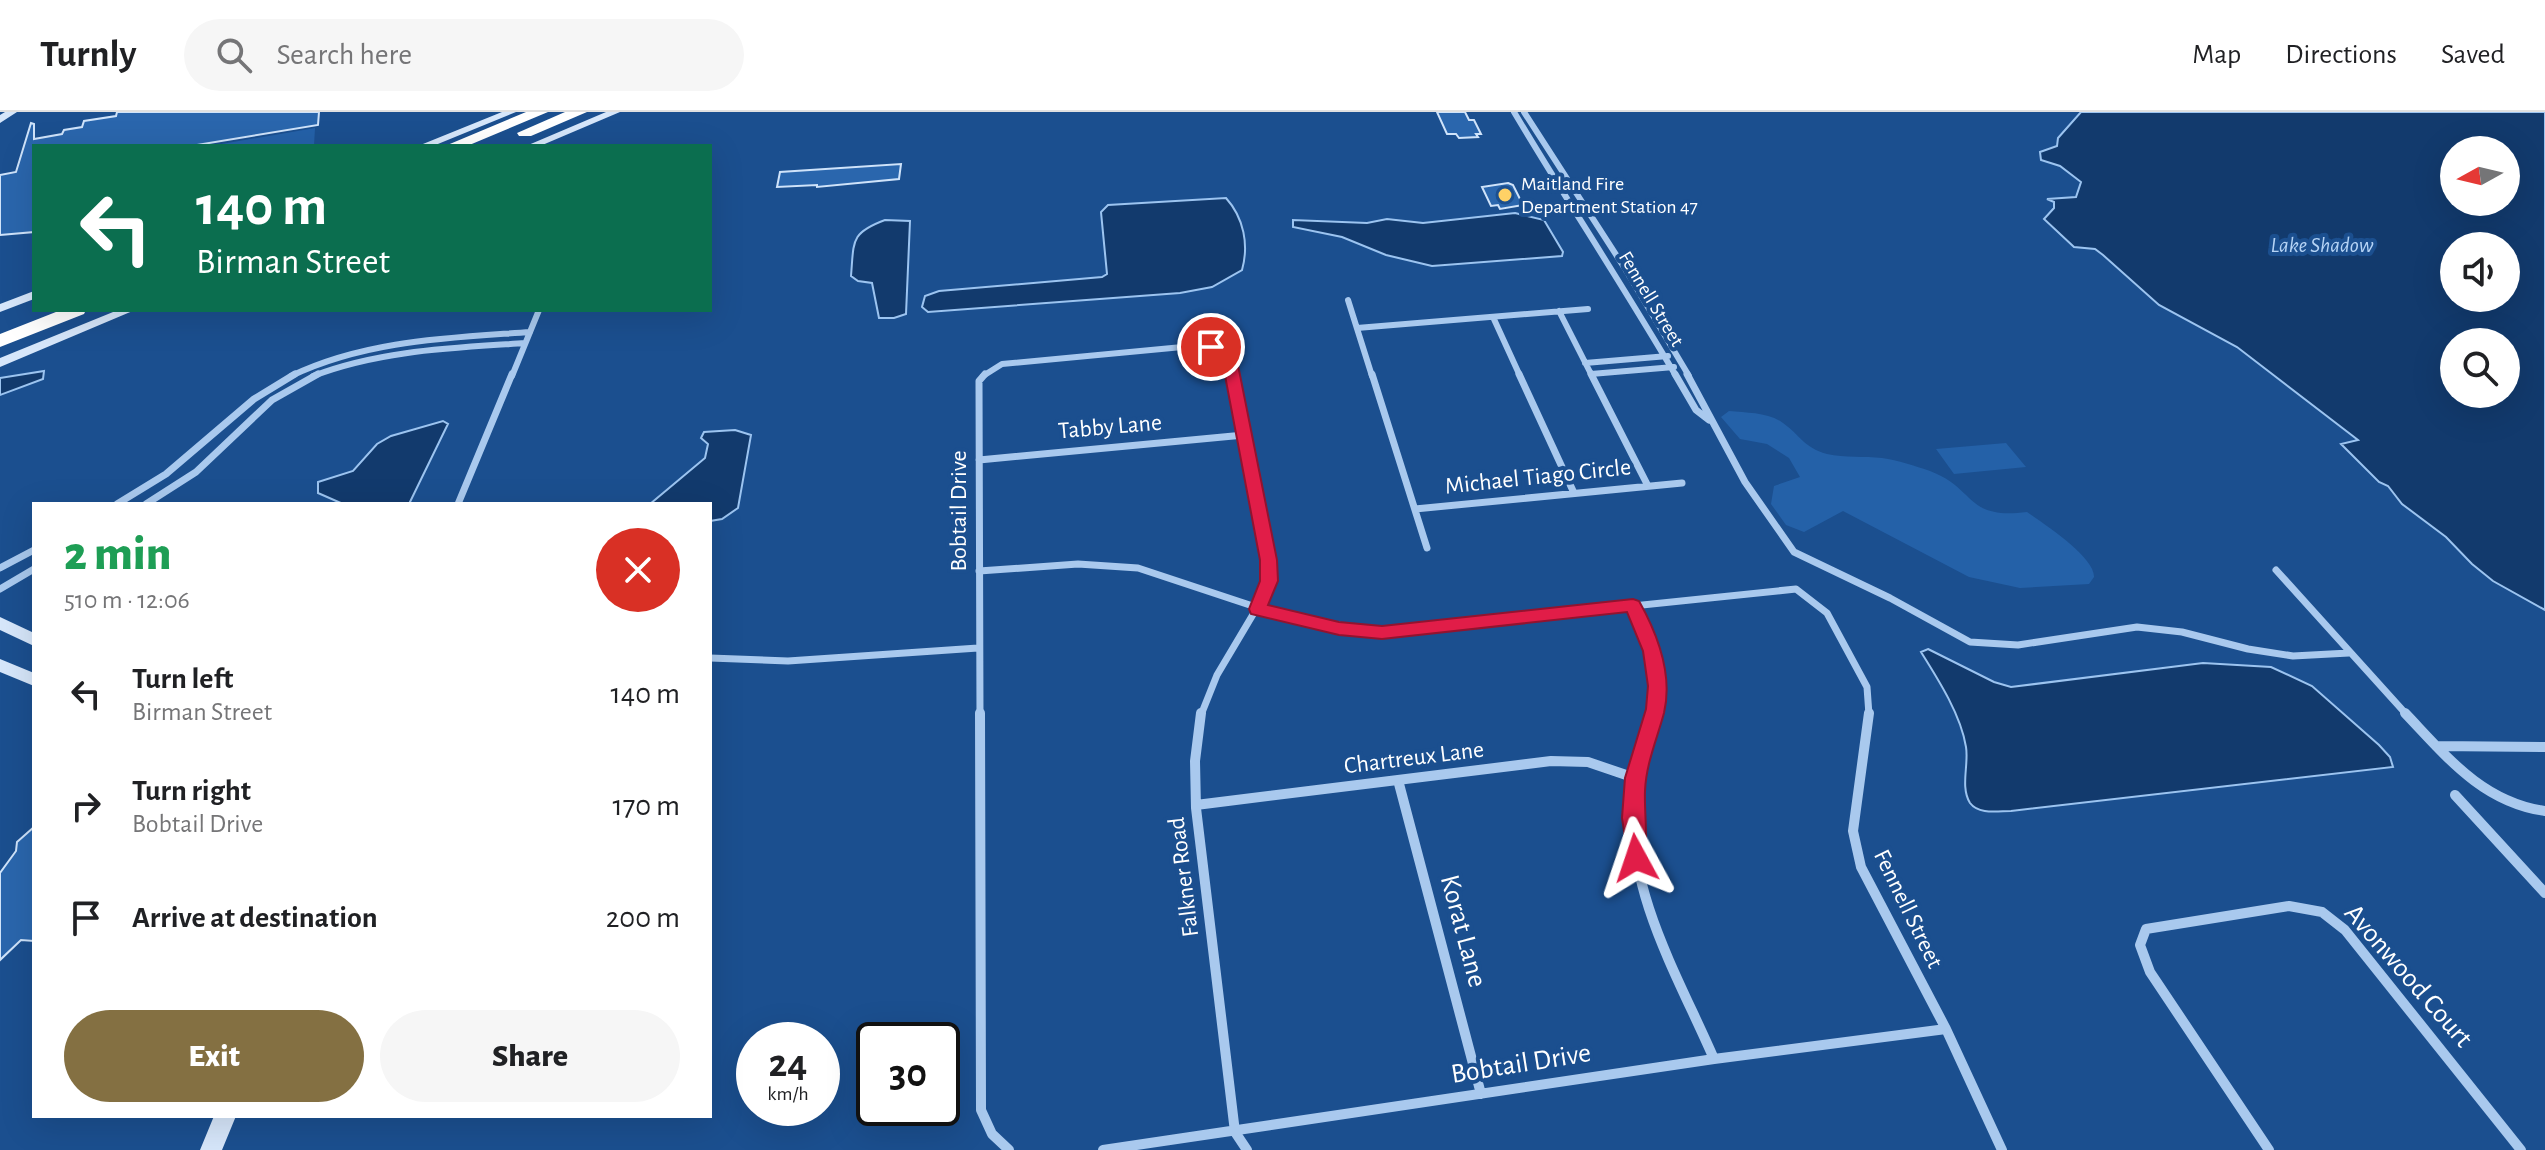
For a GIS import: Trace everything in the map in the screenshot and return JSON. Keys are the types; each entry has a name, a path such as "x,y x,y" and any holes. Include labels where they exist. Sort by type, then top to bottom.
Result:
{"highway":[{"path":"488,140 540,112"},
{"path":"463,144 488,140 579,112"},
{"path":"0,326 35,312"},
{"path":"0,341 72,312"}],"street":[{"path":"0,120 12,112"},
{"path":"428,144 511,112"},
{"path":"536,144 615,112"},
{"name":"Fennell Street","path":"1514,112 1577,218 1614,270 1696,410 1710,421"},
{"name":"Fennell Street","path":"1524,112 1581,205 1624,267 1706,405 1710,421 1745,482 1794,552 1890,598 1970,642 2018,645 2137,627 2182,632 2248,649 2293,656 2349,653"},
{"path":"1521,124 1531,123"},
{"path":"1569,205 1581,205"},
{"path":"1577,218 1589,217"},
{"path":"0,308 32,296"},
{"name":"Michael Tiago Circle","path":"1348,300 1415,509 1648,486 1559,311"},
{"path":"1357,328 1588,309"},
{"path":"0,363 124,312"},
{"path":"459,502 538,312"},
{"path":"1493,317 1574,493"},
{"path":"120,502 166,475 232,415 289,375 369,348 530,332"},
{"path":"149,502 199,470 282,392 316,375 354,361 388,355 525,343"},
{"name":"Bobtail Drive","path":"1009,1150 992,1134 981,1110 979,381 986,372 1018,361 1211,347 1227,355 1269,560 1269,581 1258,609"},
{"path":"1585,363 1676,355"},
{"path":"1619,360 1626,371"},
{"path":"1591,374 1683,366"},
{"name":"Tabby Lane","path":"979,460 1244,435"},
{"path":"1648,486 1682,483"},
{"path":"1415,509 1427,548"},
{"path":"0,568 32,551"},
{"path":"979,571 1062,563 1140,568 1183,580 1258,609 1339,629 1382,632 1633,605 1652,651 1657,686 1655,709 1635,778 1633,818 1636,858 1652,909 1714,1059"},
{"path":"0,589 32,570"},
{"path":"2276,570 2436,746 2488,793 2524,808 2545,811"},
{"name":"Fennell Street","path":"1633,605 1796,589 1827,613 1867,687 1869,713 1853,831 1861,867 1946,1029 2002,1150"},
{"name":"Falkner Road","path":"1247,1150 1235,1132 1192,773 1201,711 1226,658 1258,609"},
{"path":"0,623 32,639"},
{"path":"712,658 788,661 978,648"},
{"path":"0,665 32,679"},
{"path":"2436,746 2545,747"},
{"name":"Chartreux Lane","path":"1196,805 1551,761 1588,762 1635,778"},
{"name":"Korat Lane","path":"1398,780 1481,1094"},
{"path":"2455,795 2545,893"},
{"name":"Avonwood Court","path":"2269,1150 2150,972 2140,945 2146,929 2289,906 2322,912 2345,930 2521,1150"},
{"name":"Bobtail Drive","path":"1103,1150 1714,1059 1946,1029"},
{"path":"211,1150 224,1118"}],"shaded area":[{"path":"315,128 314,144 222,144"},
{"path":"1729,411 1777,419 1807,445 1827,454 1888,459 1930,471 1945,478 1992,512 2027,512 2078,551 2092,569 2094,577 2089,584 2020,588 1969,577 1843,511 1804,532 1786,525 1771,504 1774,486 1800,477 1789,458 1767,444 1740,439 1721,417"},
{"path":"2006,443 2026,467 1954,474 1936,449"}],"water":[{"name":"Lake Shadow","path":"2081,112 2545,112 2545,610 2493,581 2446,537 2402,504 2388,486 2379,482 2341,444 2358,440 2237,347 2159,305 2095,249 2074,247 2044,219 2054,208 2054,202 2047,199 2076,197 2081,182 2060,166 2041,160 2040,152 2057,146 2058,138"},
{"path":"1226,198 1241,223 1245,242 1244,261 1242,270 1212,287 1180,293 928,312 922,307 925,296 939,291 1102,277 1107,274 1101,212 1108,205"},
{"path":"1515,213 1544,220 1563,252 1562,256 1432,266 1386,255 1342,237 1293,227 1293,220 1367,223 1387,219 1423,223"},
{"path":"885,220 910,221 906,314 894,318 879,318 872,283 858,281 851,276 856,240 865,229"},
{"path":"44,371 43,379 0,395 0,378"},
{"path":"443,421 448,424 410,502 338,502 318,493 318,482 353,471 377,444 391,436"},
{"path":"735,430 751,435 738,508 722,519 712,521 712,502 652,502 705,458 708,444 701,438 704,432"},
{"path":"1928,649 1994,682 2011,687 2203,663 2271,667 2312,686 2379,745 2390,757 2393,767 2011,811 1984,811 1974,807 1967,797 1967,754 1963,735 1948,698 1921,652"}],"building":[{"path":"117,112 319,112 318,125 203,144 32,144 32,232 0,235 0,175 16,172 31,123 34,124 34,139 82,127 84,121 116,116"},
{"path":"1437,112 1465,112 1469,120 1474,120 1481,134 1476,134 1478,137 1459,138 1456,134 1447,134"},
{"path":"901,164 899,179 817,187 777,187 780,172"},
{"name":"Maitland Fire Department Station 47","path":"1513,185 1523,205 1500,209 1498,205 1491,206 1482,187"},
{"path":"32,829 32,941 21,940 0,960 0,873 16,851 17,842"}],"place":[{"name":"Maitland Fire Department Station 47","path":"1505,195"}],"route":[{"path":"1211,347 1227,355 1230,365 1269,560 1269,581 1258,609 1339,629 1382,632 1633,605 1652,651 1657,686 1655,709 1635,778 1633,818 1636,858"}]}
